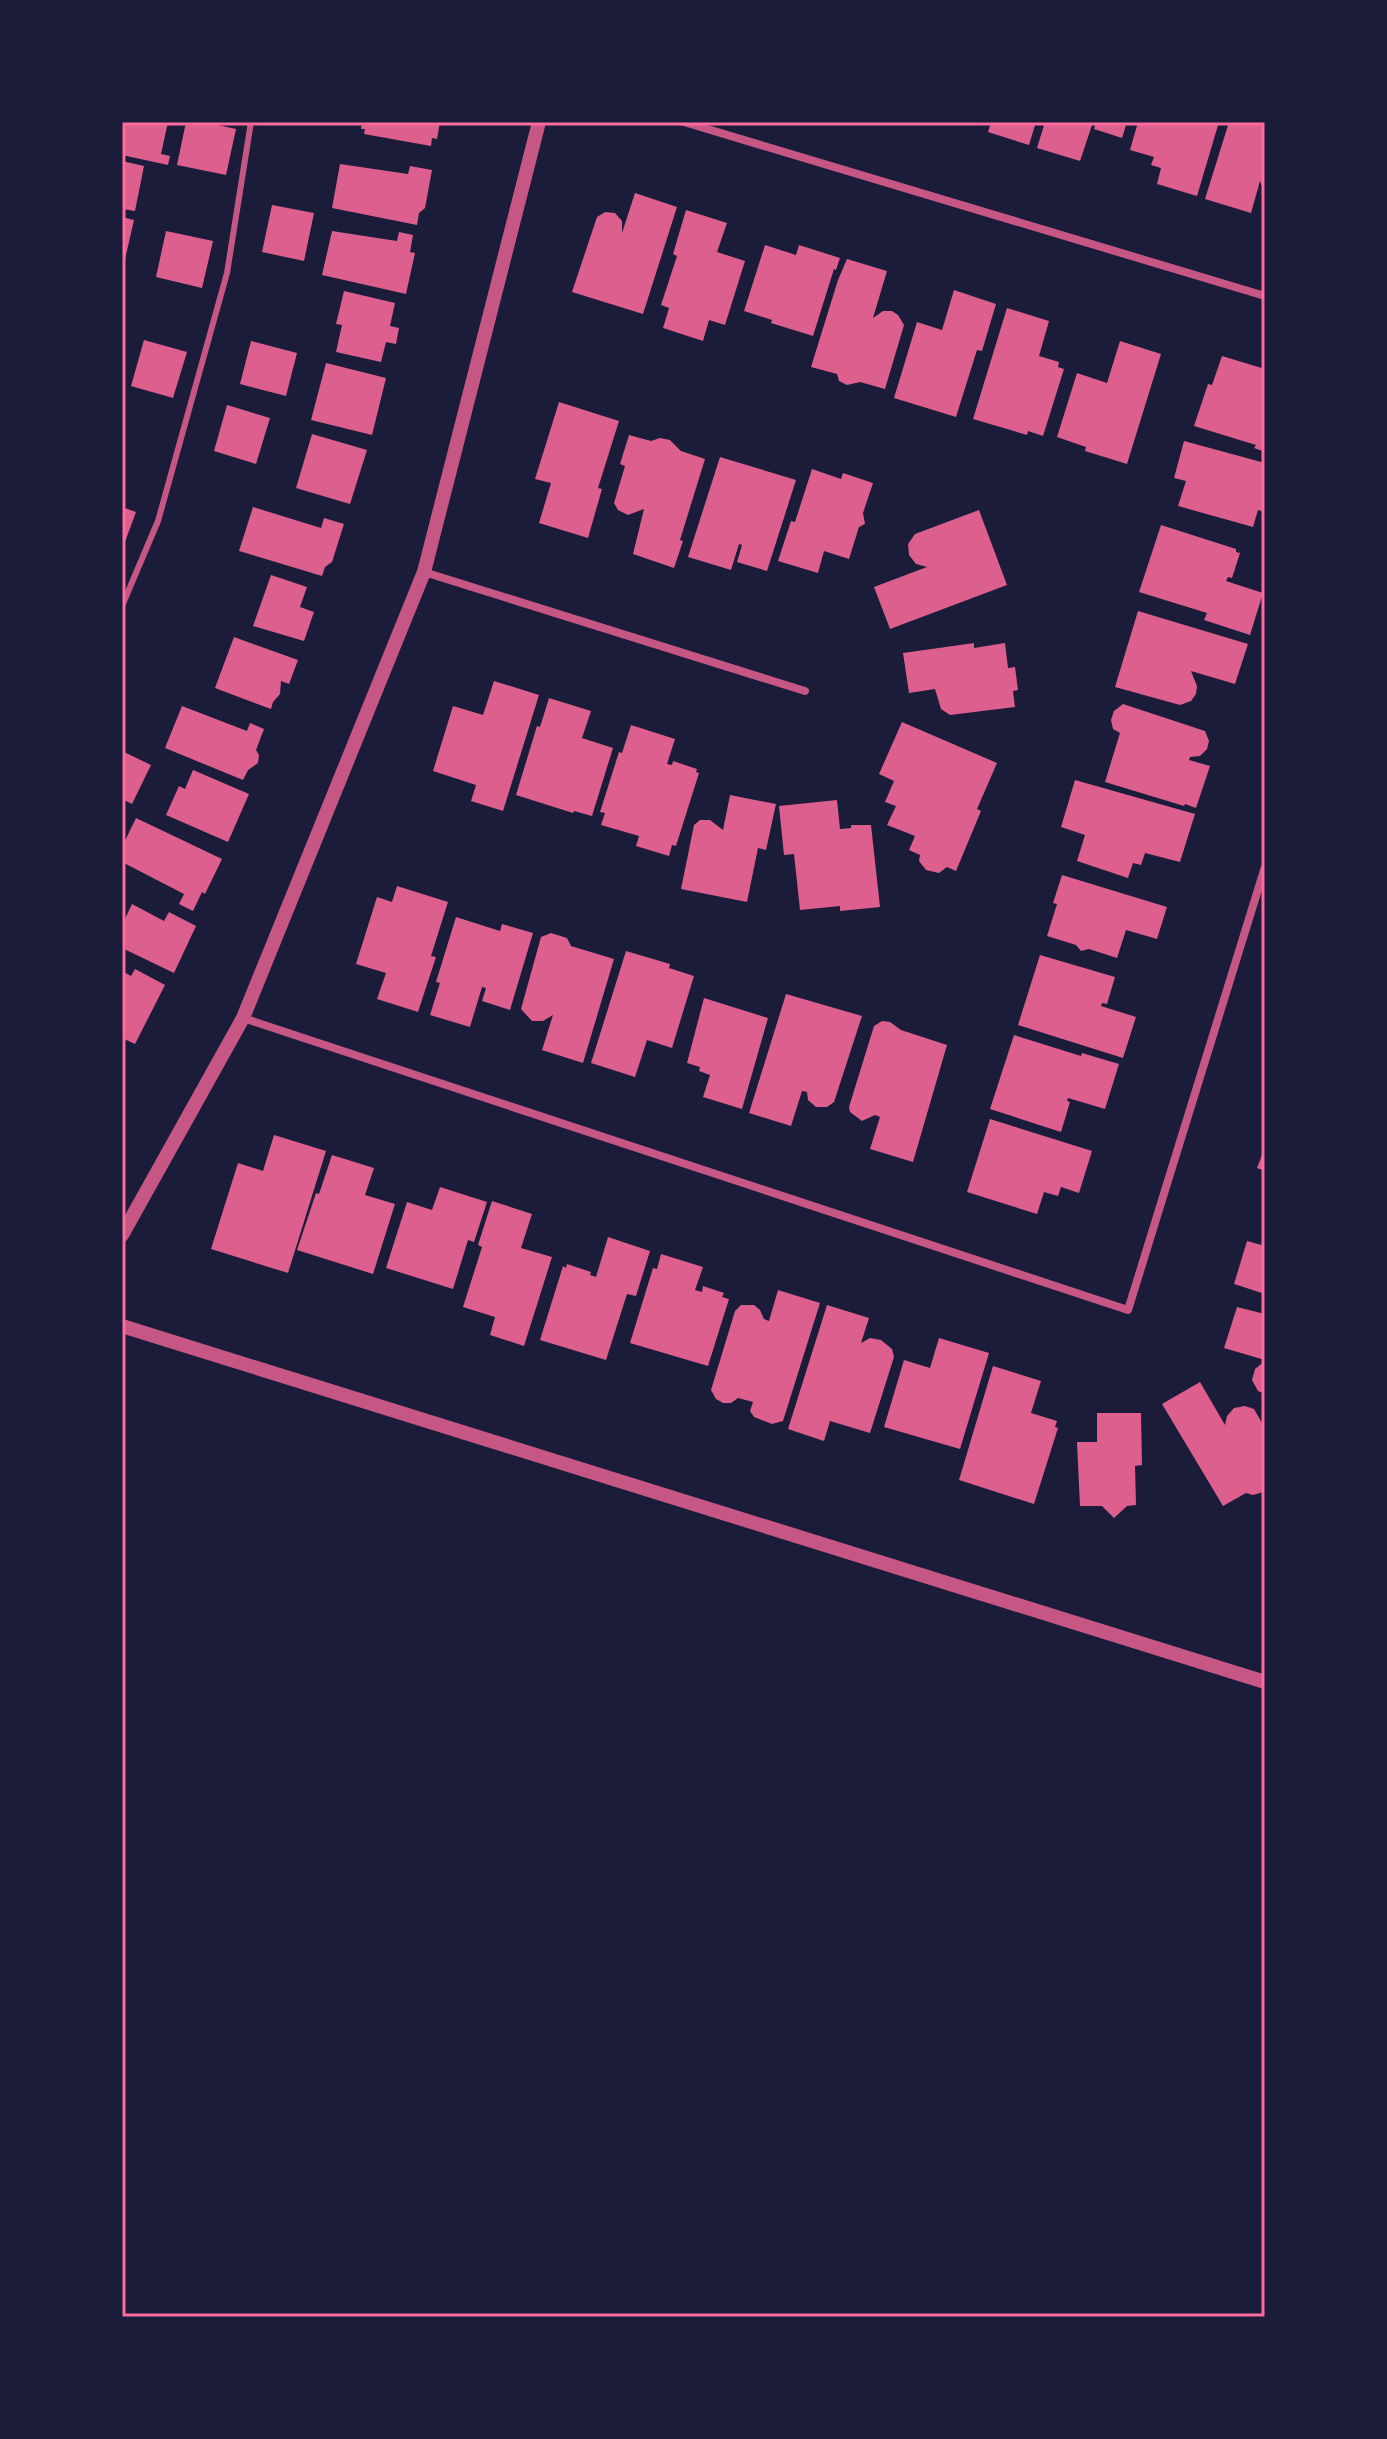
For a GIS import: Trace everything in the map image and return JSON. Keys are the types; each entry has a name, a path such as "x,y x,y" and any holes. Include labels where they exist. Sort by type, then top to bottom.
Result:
{"street":[{"path":"122,1235 243,1018 424,572 539,122"},
{"path":"684,122 1265,296"},
{"path":"424,572 805,691"},
{"path":"243,1018 1128,1310 1265,867"},
{"path":"122,1326 1265,1682"}],"lane":[{"path":"122,606 158,521 227,273 251,122"}],"building":[{"path":"122,122 168,122 161,154 170,156 168,165 122,155"},
{"path":"186,122 204,122 236,129 226,175 177,165"},
{"path":"362,122 440,122 437,139 432,138 431,146 364,134"},
{"path":"991,122 1036,122 1029,145 988,132"},
{"path":"1045,122 1093,122 1080,161 1037,148"},
{"path":"1096,122 1127,122 1122,138 1094,129"},
{"path":"1138,122 1219,122 1197,196 1157,184 1161,168 1151,165 1154,157 1130,150"},
{"path":"1229,122 1265,122 1265,194 1260,181 1251,213 1205,199"},
{"path":"122,161 144,166 135,211 122,209"},
{"path":"340,164 408,174 410,166 432,170 425,208 419,213 417,225 332,208"},
{"path":"635,193 677,207 643,314 572,292 597,217 605,212 615,213 622,221 622,233"},
{"path":"272,205 314,213 304,261 262,252"},
{"path":"686,210 727,223 717,252 745,261 725,325 709,320 703,341 663,328 669,308 661,305 677,256 673,254"},
{"path":"122,217 134,220 123,268 122,268"},
{"path":"166,231 213,241 202,288 156,277"},
{"path":"332,231 397,241 399,232 413,235 410,252 415,253 406,294 322,275"},
{"path":"765,245 796,255 799,245 840,258 813,336 744,311"},
{"path":"847,259 887,271 873,318 883,311 892,311 904,325 885,389 860,382 847,385 839,381 837,374 811,367"},
{"path":"954,290 996,304 982,351 977,350 956,417 894,398 917,322 942,330"},
{"path":"344,291 395,303 390,326 399,328 396,344 386,342 381,362 336,352 342,325 336,324"},
{"path":"1007,308 1049,321 1039,356 1059,362 1058,367 1064,369 1043,436 1028,431 1027,435 973,419"},
{"path":"144,340 187,352 173,398 131,386"},
{"path":"251,341 297,353 286,396 240,384"},
{"path":"1120,341 1161,354 1127,464 1085,451 1086,447 1057,437 1077,373 1107,383"},
{"path":"1222,356 1265,369 1265,452 1254,448 1256,445 1194,426 1208,384 1212,385"},
{"path":"326,363 386,378 372,435 311,420"},
{"path":"559,402 619,421 598,488 602,489 588,538 539,523 551,483 535,479"},
{"path":"227,405 270,418 256,464 214,451"},
{"path":"312,434 367,450 350,504 296,488"},
{"path":"629,435 651,441 660,438 670,440 681,451 705,459 674,568 633,554 644,509 628,515 618,510 614,503 625,466 620,464"},
{"path":"1184,441 1265,463 1265,512 1258,510 1253,527 1178,506 1186,481 1174,478"},
{"path":"720,457 796,480 767,571 737,562 742,545 739,544 731,570 688,557"},
{"path":"812,469 841,479 843,473 873,483 863,513 865,524 859,527 849,559 824,551 818,573 778,561 791,521 795,522"},
{"path":"122,507 136,512 122,550"},
{"path":"253,507 321,528 324,518 344,524 332,562 325,567 322,576 239,551"},
{"path":"979,510 1007,585 890,629 874,587 927,567 916,564 909,555 908,544 915,534"},
{"path":"1161,525 1236,549 1240,553 1232,578 1228,577 1226,581 1263,593 1250,635 1204,620 1207,613 1139,592"},
{"path":"271,575 307,587 300,607 314,612 304,641 253,626"},
{"path":"1138,611 1248,644 1235,684 1191,671 1197,686 1196,694 1191,701 1180,705 1115,687"},
{"path":"234,637 298,660 289,684 281,681 280,694 271,709 215,688"},
{"path":"974,643 974,648 1005,643 1008,668 1015,667 1018,690 1013,691 1015,707 950,715 941,709 935,689 909,693 903,653"},
{"path":"494,681 539,695 503,811 471,801 476,785 433,771 453,706 483,715"},
{"path":"549,698 591,711 582,738 613,748 592,816 516,795"},
{"path":"1123,704 1205,731 1209,741 1207,749 1189,760 1210,766 1196,808 1105,782 1120,733 1113,729 1111,720 1114,711"},
{"path":"182,706 247,731 250,723 264,729 256,750 258,763 248,770 243,780 165,748"},
{"path":"902,722 997,763 956,871 947,867 939,873 926,870 919,861 920,855 909,850 915,836 887,825 896,806 885,802 894,781 879,774"},
{"path":"631,725 675,739 667,764 672,765 673,761 697,769 699,773 676,846 672,845 669,856 636,846 639,836 601,825 605,813 600,812"},
{"path":"122,751 151,765 132,804 122,799"},
{"path":"193,770 249,794 228,842 166,815 179,786 185,789"},
{"path":"1075,780 1195,814 1180,862 1145,853 1141,865 1133,863 1128,878 1077,861 1085,835 1061,827"},
{"path":"730,795 776,804 766,850 758,848 747,902 681,889 694,825 700,820 710,820 723,830"},
{"path":"837,800 840,829 851,828 851,825 871,825 880,907 840,911 840,906 800,910 794,854 784,855 779,806"},
{"path":"136,818 222,859 193,911 179,904 184,894 122,862 122,847"},
{"path":"1062,875 1167,907 1157,939 1126,930 1117,958 1089,949 1081,951 1076,945 1047,936"},
{"path":"397,886 448,902 431,956 436,957 418,1012 377,999 386,973 356,964 377,897 392,902"},
{"path":"132,904 164,921 169,912 196,926 174,973 122,948 122,925"},
{"path":"456,917 500,931 502,924 533,933 510,1010 482,1001 486,988 482,987 470,1027 430,1015 440,983 436,982"},
{"path":"551,933 567,938 571,946 614,959 583,1063 542,1050 553,1015 543,1021 532,1021 521,1009 541,937"},
{"path":"626,951 670,964 669,968 694,976 672,1048 647,1040 635,1077 591,1063"},
{"path":"1040,955 1115,977 1107,1004 1102,1003 1101,1006 1136,1017 1123,1058 1018,1025"},
{"path":"135,969 165,985 135,1044 122,1038 122,971 131,976"},
{"path":"786,994 862,1016 834,1102 827,1107 816,1107 808,1100 807,1092 802,1091 791,1126 749,1113"},
{"path":"704,998 768,1018 742,1109 703,1097 710,1075 699,1071 700,1067 687,1063"},
{"path":"882,1021 947,1045 913,1162 870,1149 880,1117 875,1115 862,1121 850,1112 874,1026"},
{"path":"1014,1035 1081,1056 1082,1053 1119,1064 1105,1109 1068,1098 1070,1102 1061,1132 990,1109"},
{"path":"990,1119 1092,1151 1079,1193 1061,1187 1058,1196 1044,1192 1037,1214 967,1192"},
{"path":"274,1135 326,1151 288,1273 211,1249 238,1163 263,1171"},
{"path":"1265,1147 1265,1171 1257,1168"},
{"path":"332,1155 374,1168 365,1195 395,1204 373,1274 297,1250"},
{"path":"440,1187 487,1202 474,1242 468,1240 453,1289 386,1268 407,1202 432,1210"},
{"path":"492,1201 532,1214 521,1248 552,1257 524,1346 490,1335 495,1317 463,1307 482,1247 478,1245"},
{"path":"608,1237 650,1251 636,1296 627,1294 606,1360 540,1340 563,1266 566,1268 567,1264 591,1272 590,1275 596,1277"},
{"path":"1247,1241 1265,1246 1265,1294 1234,1284"},
{"path":"661,1254 703,1267 695,1290 702,1292 703,1286 724,1293 722,1297 729,1299 708,1366 630,1343 653,1268 657,1269"},
{"path":"778,1290 820,1303 783,1421 772,1424 754,1417 750,1411 753,1402 738,1398 731,1403 723,1403 716,1399 711,1390 735,1311 741,1305 754,1305 769,1321"},
{"path":"827,1305 869,1318 861,1343 870,1338 881,1340 892,1349 894,1357 870,1433 830,1421 824,1441 788,1429"},
{"path":"1237,1307 1265,1314 1265,1360 1224,1348"},
{"path":"939,1338 989,1353 960,1449 884,1427 904,1360 930,1368"},
{"path":"1265,1361 1265,1394 1258,1391 1252,1380 1255,1369"},
{"path":"993,1366 1041,1381 1031,1413 1057,1421 1055,1427 1058,1428 1034,1504 959,1480"},
{"path":"1200,1382 1225,1425 1227,1416 1234,1408 1245,1406 1254,1409 1265,1428 1263,1492 1253,1495 1246,1493 1223,1506 1162,1404"},
{"path":"1097,1413 1141,1413 1142,1465 1135,1466 1136,1505 1127,1506 1114,1518 1102,1506 1080,1506 1077,1442 1097,1442"}]}
